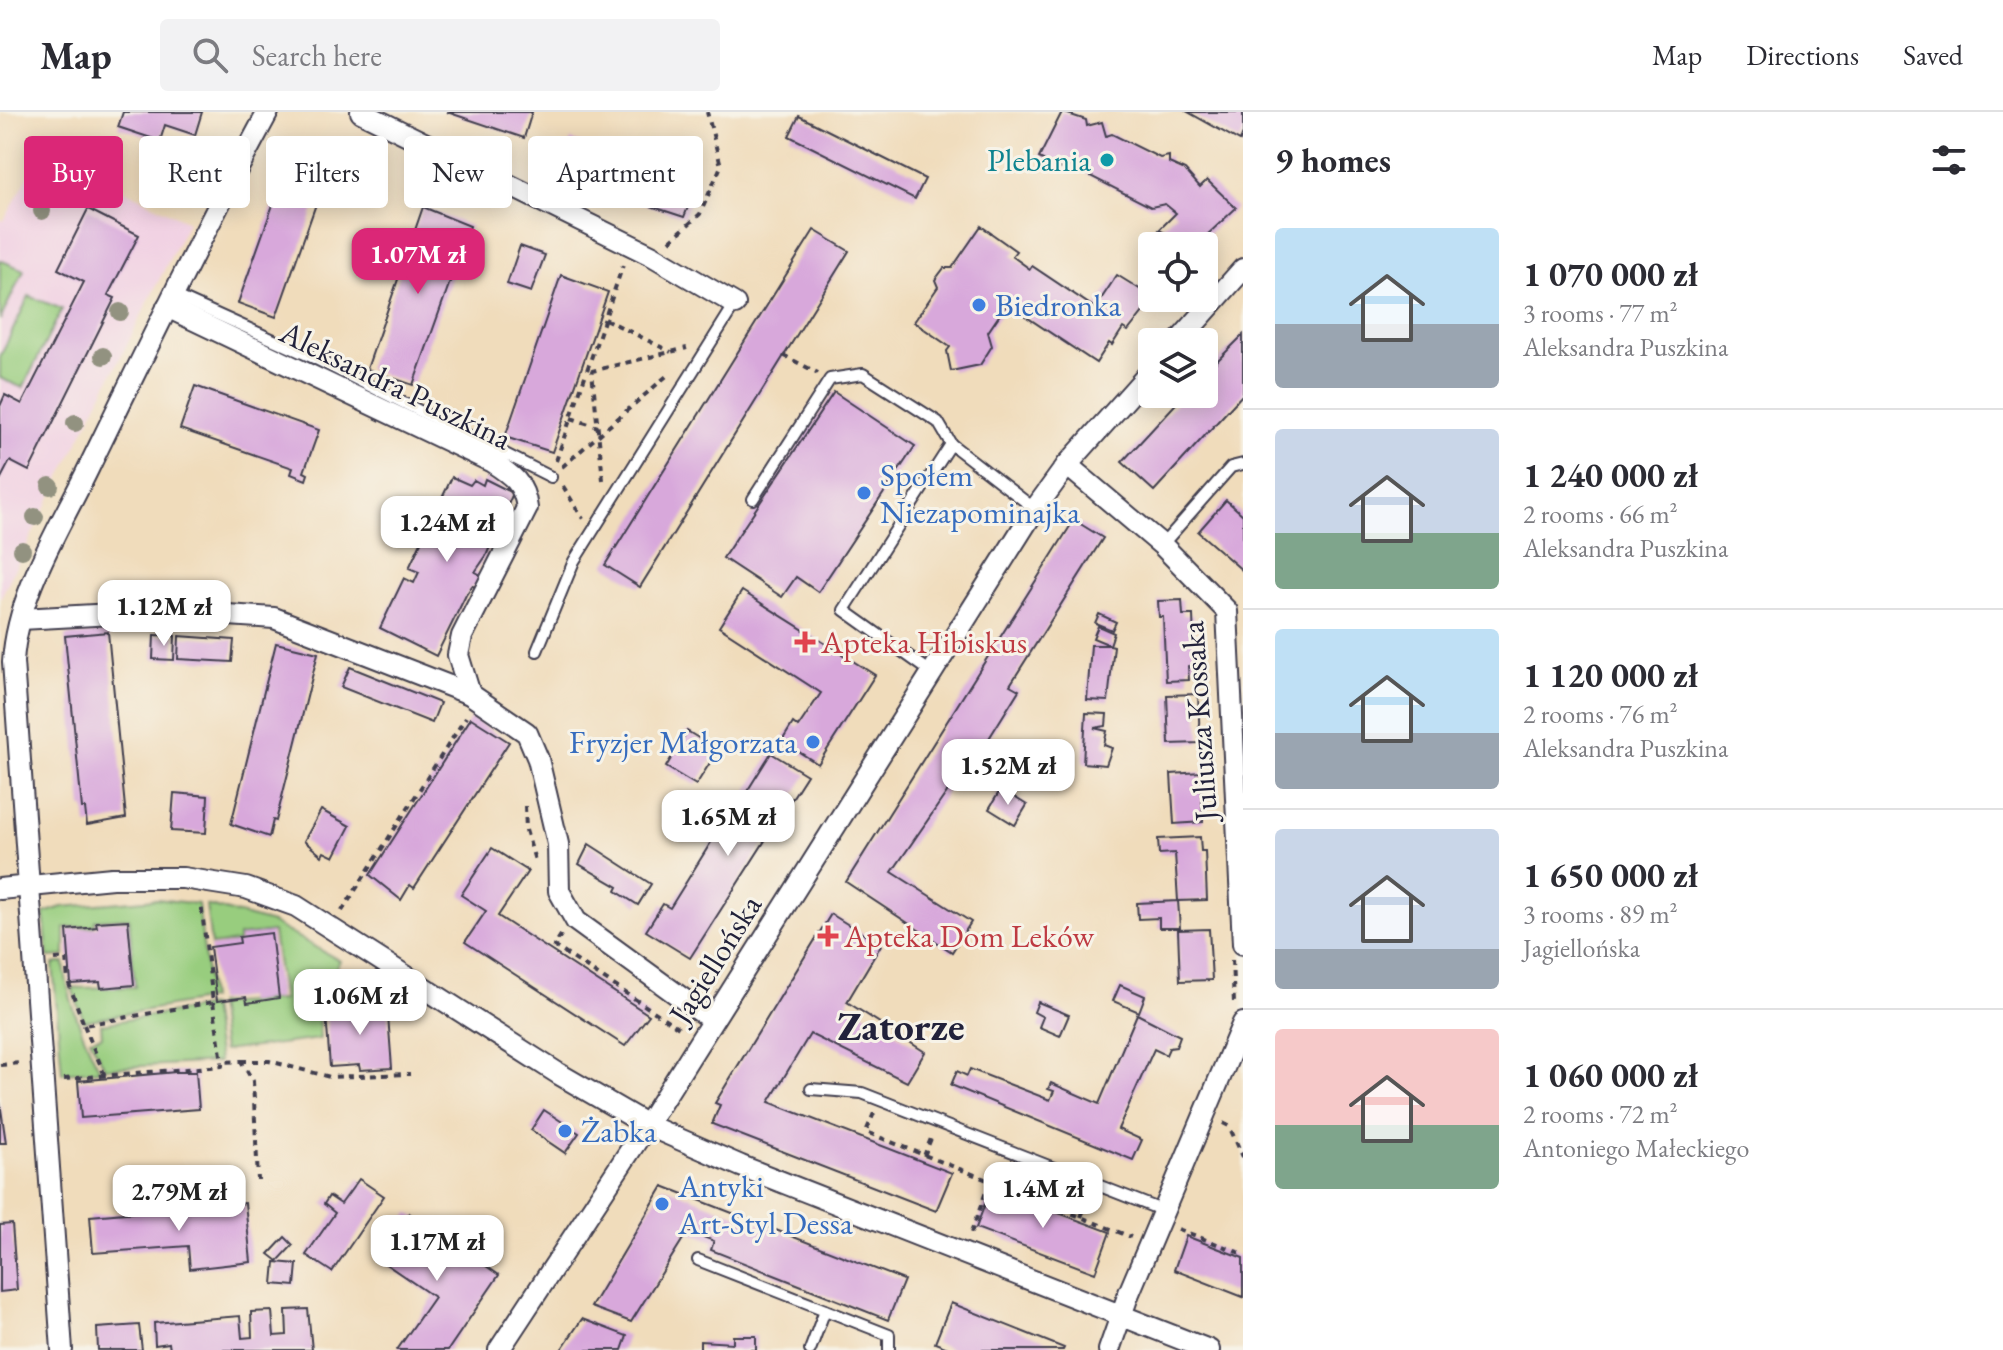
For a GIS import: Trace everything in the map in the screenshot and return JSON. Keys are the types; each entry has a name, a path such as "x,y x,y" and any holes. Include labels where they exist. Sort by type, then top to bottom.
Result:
{"street":[{"path":"62,1350 12,629 170,301 268,112"},
{"path":"361,112 653,256 735,304"},
{"path":"1190,328 1243,269"},
{"name":"Aleksandra Puszkina","path":"170,301 492,462 515,477 525,492 527,508 462,636 458,655 470,694"},
{"name":"Jagiellońska","path":"499,1350 647,1125 1035,509 1067,465 1138,386"},
{"name":"Juliusza Kossaka","path":"1067,465 1162,545 1227,611 1237,950"},
{"path":"12,629 168,611 274,618 470,694 527,733 538,759 558,844 559,891 576,921 712,1020"},
{"path":"0,889 112,878 183,878 246,888 296,906 559,1074 647,1125 1120,1317 1209,1350"},
{"path":"1109,1350 1238,1016"}],"lane":[{"path":"170,301 316,359 551,477"},
{"path":"537,651 574,561 735,304"},
{"path":"753,499 830,379 863,374 938,422 951,444 1035,509"},
{"path":"931,672 844,610 951,444"},
{"path":"1162,545 1231,467 1243,464"},
{"path":"811,1089 862,1093 1162,1214"},
{"path":"698,1260 889,1335 889,1350"},
{"path":"810,1350 825,1310"}],"path":[{"path":"653,256 700,214 721,166 707,112"},
{"path":"551,477 590,370 613,294"},
{"path":"605,319 671,352"},
{"path":"590,370 713,342"},
{"path":"783,355 821,374"},
{"path":"591,533 555,473 680,364"},
{"path":"590,370 606,510"},
{"path":"571,418 598,427"},
{"path":"342,911 464,720"},
{"path":"55,1079 222,1066 201,900"},
{"path":"1237,950 1238,1016"},
{"path":"45,960 66,958 68,981 85,1036 105,1076"},
{"path":"84,1025 213,1002"},
{"path":"241,1061 253,1081 258,1180"},
{"path":"222,1062 269,1061 330,1077 410,1074"},
{"path":"0,1065 21,1063"},
{"path":"880,1100 866,1132 1135,1239"},
{"path":"1218,1120 1229,1126 1243,1157"},
{"path":"971,1233 990,1181"},
{"path":"1129,1251 1135,1239 1162,1214 1243,1254"}],"shaded area":[{"path":"24,184 24,208 123,208 123,189 139,197 139,208 160,208 188,222 0,599 0,219 4,221"}],"green space":[{"path":"0,260 24,270 0,320"},
{"path":"29,296 62,309 23,388 0,378 0,357"},
{"path":"157,899 198,904 210,999 84,1021 72,988 135,987 129,918 95,920 94,926 65,928 65,956 48,957 44,913 62,907"},
{"path":"206,905 272,923 340,961 317,1002 320,1039 223,1051 217,1004 283,1000 273,932 238,936 238,942 211,945"},
{"path":"64,962 68,990 77,1018 100,1070 62,1073 53,964"},
{"path":"211,1006 219,1062 105,1068 90,1039 102,1036 101,1024"}],"building":[{"path":"123,112 202,112 195,135 165,125 162,136 145,136 118,127"},
{"path":"447,112 532,112 524,138"},
{"name":"Plebania","path":"1062,112 1086,120 1087,126 1102,122 1106,136 1112,134 1160,158 1169,156 1169,163 1185,170 1200,187 1207,180 1236,208 1210,232 1163,232 1159,230 1176,213 1165,204 1151,207 1069,165 1061,169 1039,158"},
{"path":"1188,112 1243,112 1240,141"},
{"path":"799,116 925,179 915,199 789,136"},
{"path":"272,208 315,208 276,317 238,303"},
{"path":"423,208 470,226 413,385 367,369"},
{"path":"657,208 688,208 684,217"},
{"path":"88,209 139,235 108,295 115,298 29,471 10,461 0,480 0,406 5,395 22,404 84,282 58,269"},
{"path":"981,226 1016,251 1012,256 1030,269 1032,266 1095,308 1117,275 1138,288 1138,312 1143,312 1128,331 1123,328 1112,345 1109,343 1096,363 1007,304 988,332 992,346 980,365 951,371 947,351 950,347 914,322 938,287 935,280 944,268 952,268"},
{"path":"814,230 849,251 640,587 605,565"},
{"path":"520,246 545,255 531,292 507,284"},
{"path":"561,275 608,292 552,452 505,437"},
{"path":"1243,335 1243,394 1154,491 1122,462 1172,408 1218,408 1218,360"},
{"path":"195,386 319,430 304,472 308,474 306,480 291,474 293,468 180,429"},
{"path":"834,392 915,446 818,592 796,577 782,597 723,558"},
{"path":"452,477 470,485 474,480 483,485 485,479 513,493 486,556 475,572 481,575 476,587 472,586 466,595 436,656 380,628 404,578 414,583 419,572 409,568 428,527 438,532 443,521 433,517"},
{"path":"1226,500 1243,515 1243,571 1198,532"},
{"path":"1074,520 1103,538 1010,685 1019,690 970,769 965,766 892,872 971,922 952,952 846,882"},
{"path":"742,591 875,675 818,764 782,741 793,723 798,727 821,693 719,627"},
{"path":"1182,600 1183,615 1193,615 1195,665 1188,666 1189,680 1166,681 1163,617 1159,617 1158,601"},
{"path":"1099,614 1116,622 1112,630 1095,623"},
{"path":"1098,626 1114,633 1110,645 1093,638"},
{"path":"108,632 126,818 87,825 85,808 82,808 65,636"},
{"path":"154,635 175,636 174,660 153,659"},
{"path":"179,636 234,640 232,662 178,659"},
{"path":"276,643 318,653 276,821 273,820 269,837 231,824"},
{"path":"1091,645 1114,646 1108,701 1087,700"},
{"path":"350,667 440,703 432,723 341,687"},
{"path":"1198,694 1200,743 1169,744 1167,695"},
{"path":"1086,713 1107,714 1106,726 1094,728 1107,731 1104,745 1112,748 1106,765 1083,763"},
{"path":"471,718 509,742 414,888 410,885 401,900 370,875"},
{"path":"687,731 718,750 696,785 666,767"},
{"path":"771,753 807,775 690,958 646,931 663,904 670,908"},
{"path":"1201,772 1203,822 1174,824 1171,774"},
{"path":"1001,789 1027,805 1015,825 989,809"},
{"path":"174,793 208,796 206,833 171,831"},
{"path":"321,810 350,826 334,857 324,852 322,856 304,841"},
{"path":"1200,837 1201,851 1205,851 1207,900 1178,901 1175,853 1159,854 1158,839"},
{"path":"589,844 651,884 638,905 616,891 618,887 579,864"},
{"path":"492,848 528,871 498,916 649,1015 625,1046 465,942 486,911 461,895"},
{"path":"1178,901 1180,928 1159,928 1159,918 1138,919 1137,903"},
{"path":"831,914 881,945 847,1002 925,1052 907,1082 810,1034 769,1102 952,1173 936,1211 712,1124 720,1105 715,1103"},
{"path":"128,920 134,985 101,988 100,982 71,984 67,930 97,927 96,922"},
{"path":"1209,929 1212,980 1180,981 1178,930"},
{"path":"271,933 279,998 247,1003 246,997 217,1001 210,947 240,943 239,937"},
{"path":"1120,985 1145,996 1139,1012 1113,1001"},
{"path":"387,1002 392,1068 360,1070 359,1065 330,1067 326,1013 355,1010 354,1005"},
{"path":"1038,1002 1069,1015 1060,1036 1039,1027 1043,1017 1034,1012"},
{"path":"1137,1014 1180,1036 1176,1047 1169,1048 1166,1055 1154,1049 1118,1129 1142,1140 1133,1160 951,1085 957,1071 967,1076 970,1069 1050,1100 1054,1091 1048,1089 1051,1083 1099,1104"},
{"path":"196,1072 199,1109 81,1118 78,1081"},
{"path":"0,1102 6,1143 0,1143"},
{"path":"544,1110 579,1133 565,1153 531,1130"},
{"path":"359,1179 384,1196 332,1272 306,1255 335,1213 324,1204 329,1196 341,1204"},
{"path":"663,1186 904,1280 888,1320 711,1250 714,1241 688,1231 631,1322 591,1307"},
{"path":"991,1188 1110,1232 1095,1273 976,1228"},
{"path":"245,1203 251,1262 190,1269 188,1246 93,1253 90,1216"},
{"path":"409,1213 499,1275 448,1350 397,1350 434,1297 377,1258"},
{"path":"12,1224 17,1290 0,1292 0,1225"},
{"path":"1186,1236 1243,1258 1243,1297 1174,1270"},
{"path":"285,1237 293,1245 278,1261 269,1254"},
{"path":"275,1262 297,1264 295,1286 273,1284"},
{"path":"951,1303 1064,1348 953,1350 935,1343"},
{"path":"308,1309 312,1350 170,1350 169,1343 155,1345 154,1323 240,1316 242,1338 252,1337 251,1312 272,1311 274,1336 287,1335 286,1310"},
{"path":"582,1319 627,1336 622,1350 561,1350"},
{"path":"139,1325 142,1350 98,1350 97,1328"},
{"path":"733,1336 756,1336 756,1350 700,1350 700,1341 733,1343"}],"place":[{"name":"Plebania","path":"1107,160"},
{"name":"Biedronka","path":"979,305"},
{"name":"Społem Niezapominajka","path":"864,493"},
{"name":"Apteka Hibiskus","path":"805,642"},
{"name":"Fryzjer Małgorzata","path":"813,742"},
{"name":"Apteka Dom Leków","path":"828,936"},
{"name":"Żabka","path":"565,1131"},
{"name":"Antyki Art-Styl Dessa","path":"662,1204"}],"district":[{"name":"Zatorze","path":"901,1026"}]}
